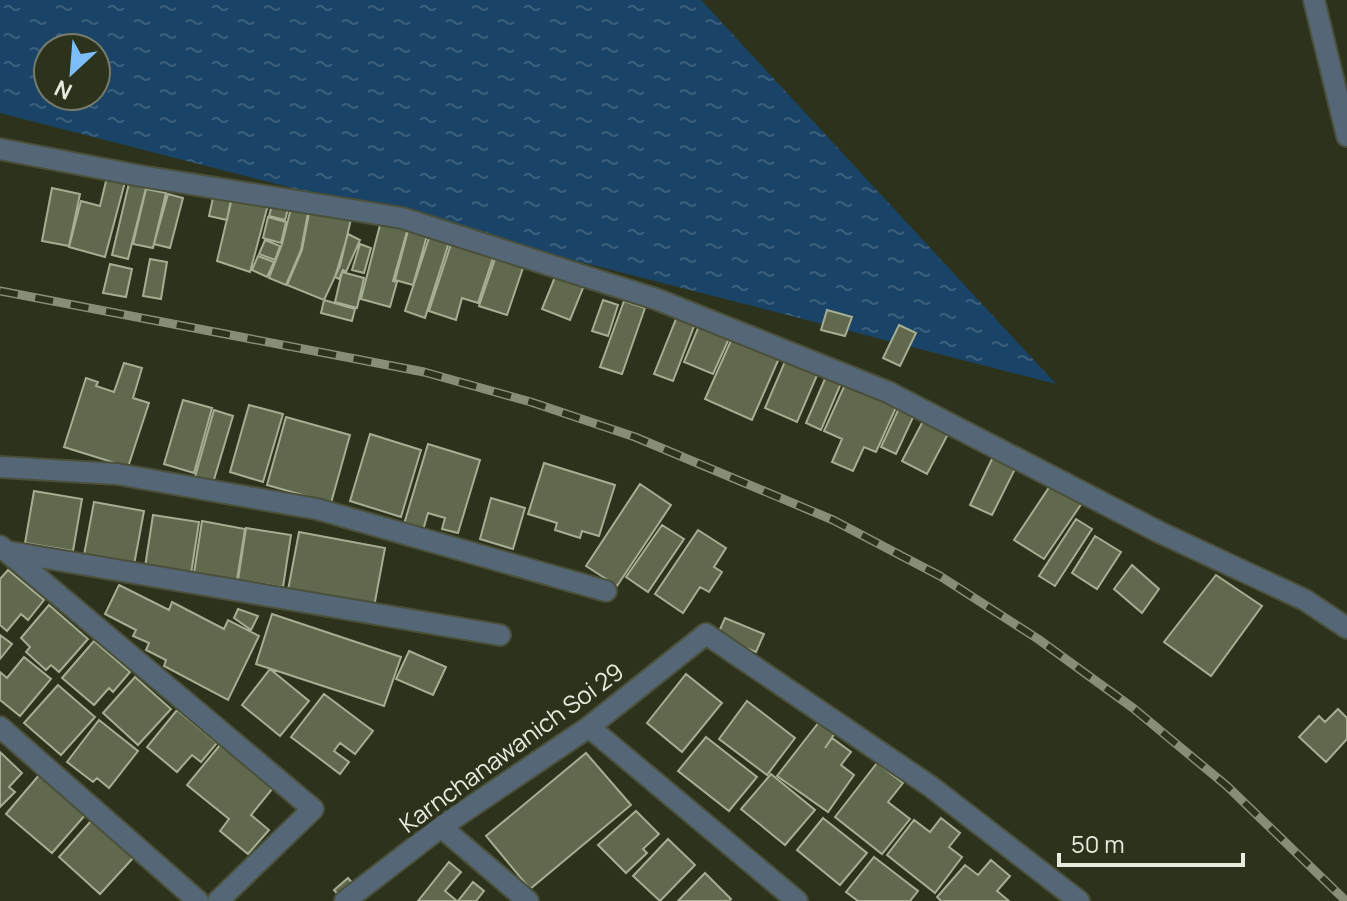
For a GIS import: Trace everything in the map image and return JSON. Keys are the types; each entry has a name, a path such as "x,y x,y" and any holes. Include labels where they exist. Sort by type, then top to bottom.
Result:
{"street":[{"path":"1314,0 1347,136"},
{"path":"0,149 141,176 402,218 656,299 888,392 1159,532 1305,600 1347,628"},
{"path":"0,467 117,474 317,509 606,591"},
{"path":"4,549 500,635"},
{"path":"4,549 313,809 218,901"},
{"name":"Karnchanawanich Soi 29","path":"345,901 441,827 589,727 706,634 930,786 1079,901"},
{"path":"0,727 198,901"},
{"path":"589,727 797,901"},
{"path":"441,827 528,901"}],"water":[{"path":"0,0 701,0 1056,384 0,113"}],"building":[{"path":"107,177 125,182 105,257 69,247 81,201 100,206"},
{"path":"129,183 146,188 128,259 112,255"},
{"path":"52,188 80,194 69,246 42,241"},
{"path":"146,189 166,193 153,248 133,244"},
{"path":"215,189 232,194 227,220 209,216"},
{"path":"168,194 183,198 170,248 154,244"},
{"path":"233,194 269,201 250,272 217,261"},
{"path":"273,201 289,205 285,220 269,216"},
{"path":"292,204 309,208 301,250 286,285 269,278"},
{"path":"310,208 352,215 340,266 324,300 287,285 302,250"},
{"path":"268,217 286,222 281,243 263,238"},
{"path":"381,221 408,228 393,281 397,282 390,307 361,299"},
{"path":"409,227 428,232 413,285 395,280"},
{"path":"431,232 450,239 425,318 405,311"},
{"path":"348,234 360,240 346,272 343,270 339,279 335,277"},
{"path":"453,238 495,252 478,303 462,298 456,320 429,311"},
{"path":"265,240 280,246 275,260 259,254"},
{"path":"360,244 371,248 364,273 352,270"},
{"path":"497,253 525,262 507,315 479,306"},
{"path":"258,256 274,262 267,277 252,270"},
{"path":"150,259 167,262 161,299 143,296"},
{"path":"110,264 132,269 126,297 103,293"},
{"path":"342,272 364,278 357,308 335,302"},
{"path":"557,272 585,283 570,320 542,309"},
{"path":"324,300 355,309 352,321 321,313"},
{"path":"603,300 618,305 608,336 592,331"},
{"path":"624,301 645,308 622,374 600,367"},
{"path":"827,310 852,317 845,336 821,330"},
{"path":"678,314 696,321 673,381 654,374"},
{"path":"701,321 731,334 713,374 684,362"},
{"path":"899,325 916,333 900,366 883,358"},
{"path":"733,336 780,356 752,420 705,399"},
{"path":"786,359 818,373 797,422 765,408"},
{"path":"124,363 142,368 133,398 149,403 128,467 64,447 86,378 98,382 96,386 114,392"},
{"path":"827,374 842,381 821,430 806,423"},
{"path":"847,380 898,403 876,452 864,447 853,471 832,462 842,439 824,431"},
{"path":"183,400 212,408 194,473 164,464"},
{"path":"249,405 283,414 263,482 230,472"},
{"path":"900,406 915,413 896,454 881,447"},
{"path":"214,410 233,416 213,483 195,477"},
{"path":"286,417 350,435 331,503 267,485"},
{"path":"923,421 948,434 927,474 902,461"},
{"path":"370,434 421,450 401,517 350,501"},
{"path":"428,444 480,460 458,533 442,529 445,518 428,513 423,530 404,524"},
{"path":"993,457 1015,469 992,515 970,505"},
{"path":"544,463 615,485 599,536 582,531 580,538 555,530 557,523 528,514"},
{"path":"1052,483 1082,503 1044,559 1014,540"},
{"path":"640,484 671,505 617,586 586,566"},
{"path":"34,491 82,499 73,551 25,543"},
{"path":"491,498 525,508 513,549 480,539"},
{"path":"94,502 144,511 134,565 84,555"},
{"path":"153,515 199,522 191,574 145,567"},
{"path":"1076,519 1092,529 1055,586 1039,576"},
{"path":"202,521 245,529 237,580 194,573"},
{"path":"662,525 684,539 648,592 626,577"},
{"path":"246,528 291,535 283,587 238,580"},
{"path":"698,530 726,548 714,567 722,572 709,592 700,587 683,613 655,594"},
{"path":"299,532 385,548 374,607 288,590"},
{"path":"1095,536 1121,552 1097,589 1072,573"},
{"path":"1132,565 1159,589 1142,613 1114,589"},
{"path":"8,570 44,600 28,620 21,614 7,631 0,625 0,579"},
{"path":"1216,575 1262,606 1211,676 1164,642"},
{"path":"119,585 169,610 172,602 224,629 228,620 259,636 228,700 164,666 166,660 146,650 149,643 133,636 136,630 105,614"},
{"path":"49,605 88,639 59,672 51,665 46,670 26,652 30,647 21,638"},
{"path":"238,609 258,616 251,630 234,618"},
{"path":"272,614 401,657 384,706 256,664"},
{"path":"725,618 764,634 756,652 717,636"},
{"path":"0,635 12,644 0,659"},
{"path":"94,641 130,672 113,692 109,688 94,705 62,678"},
{"path":"409,651 446,667 433,695 396,679"},
{"path":"24,657 51,679 20,716 0,700 0,672 7,678"},
{"path":"270,669 309,701 280,736 242,705"},
{"path":"686,674 722,703 682,752 647,723"},
{"path":"135,677 171,709 138,745 103,713"},
{"path":"58,685 95,717 61,755 24,723"},
{"path":"324,694 373,731 355,754 340,743 334,751 349,762 340,774 291,737"},
{"path":"747,701 795,738 767,775 719,739"},
{"path":"1338,709 1347,718 1347,739 1326,762 1299,737 1319,716 1325,722"},
{"path":"177,710 217,743 201,762 192,755 177,772 147,747"},
{"path":"99,720 138,751 109,788 97,778 93,782 67,762"},
{"path":"819,722 835,733 825,748 832,738 851,752 841,765 854,775 828,812 777,776"},
{"path":"706,737 757,777 729,811 678,771"},
{"path":"220,745 273,788 251,815 269,830 248,854 220,831 229,819 187,785"},
{"path":"0,752 22,773 9,787 15,792 0,807"},
{"path":"586,753 631,805 530,889 486,836"},
{"path":"877,763 903,783 888,802 910,819 882,854 835,817"},
{"path":"40,774 86,814 52,853 6,814"},
{"path":"771,774 815,810 785,845 741,809"},
{"path":"636,811 659,834 643,849 647,853 626,873 598,845"},
{"path":"823,818 867,853 840,885 797,850"},
{"path":"941,818 960,833 949,847 962,857 935,893 887,855 914,820 930,832"},
{"path":"91,821 133,858 100,894 59,857"},
{"path":"668,839 695,865 660,901 633,876"},
{"path":"874,857 918,891 910,901 858,901 846,892"},
{"path":"991,860 1010,876 997,891 1009,901 941,901 937,897 965,865 978,875"},
{"path":"449,862 461,872 445,891 457,901 418,901"},
{"path":"705,873 731,899 678,901"},
{"path":"348,878 356,887 342,899 334,890"},
{"path":"473,882 484,891 476,901 458,901"}],"railway":[{"path":"0,291 424,372 531,402 635,437 833,520 940,576 1038,639 1133,708 1227,786 1346,901"}]}
